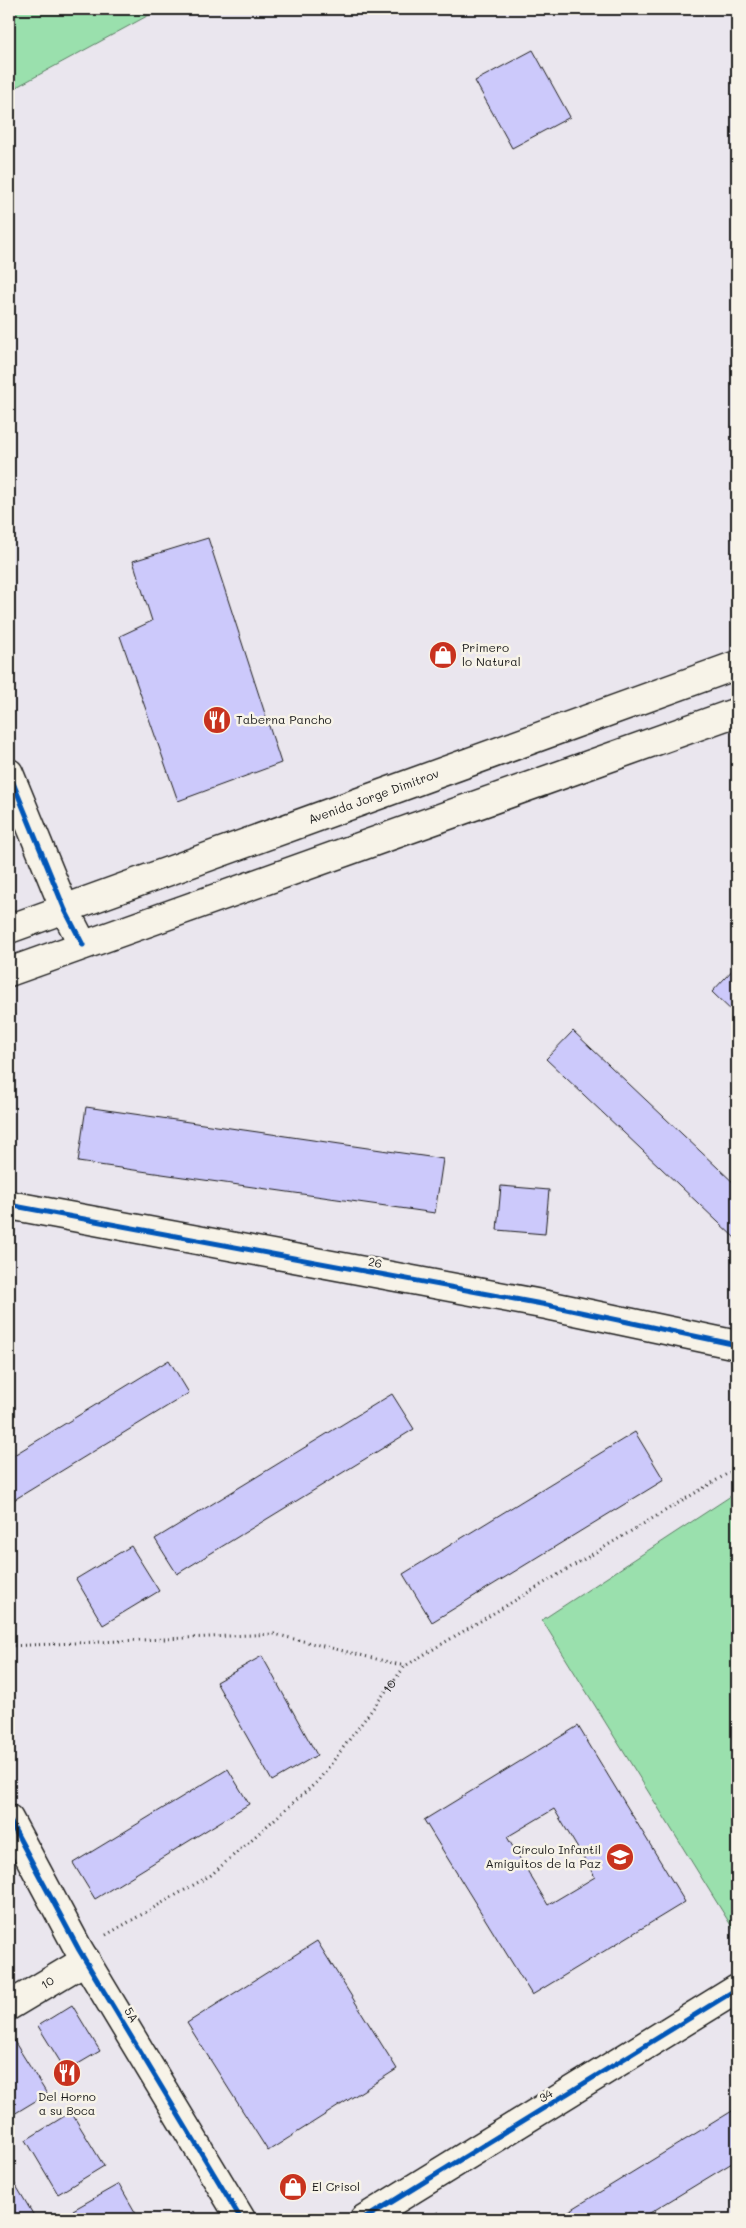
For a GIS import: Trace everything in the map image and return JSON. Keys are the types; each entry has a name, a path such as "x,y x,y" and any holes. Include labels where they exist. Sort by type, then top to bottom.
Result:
{"street":[{"name":"Avenida Jorge Dimitrov","path":"9,929 737,665"},
{"path":"9,972 737,712"},
{"path":"9,773 65,910 83,945"},
{"name":"26","path":"9,1205 547,1305 737,1344"},
{"name":"5A","path":"9,1819 83,1955 241,2219"},
{"name":"10","path":"9,2006 83,1955"},
{"name":"34","path":"364,2219 737,1989"}],"path":[{"path":"9,1646 274,1634 405,1666"}],"green space":[{"path":"9,9 160,9 9,91"},
{"path":"737,1492 737,1935 542,1620"}],"building":[{"path":"533,50 570,117 512,148 475,81"},
{"path":"208,538 281,763 178,801 120,636 152,621 133,561"},
{"path":"737,965 737,1016 712,992"},
{"path":"573,1031 737,1186 737,1240 546,1059"},
{"path":"86,1107 443,1159 435,1213 78,1162"},
{"path":"501,1186 549,1190 545,1234 497,1230"},
{"path":"169,1360 189,1393 9,1503 9,1458"},
{"path":"392,1394 414,1429 177,1574 155,1539"},
{"path":"635,1432 664,1480 432,1622 403,1574"},
{"path":"131,1546 159,1591 103,1625 76,1579"},
{"path":"262,1656 317,1755 272,1781 216,1682"},
{"name":"Círculo Infantil Amiguitos de la Paz","path":"578,1726 685,1902 532,1995 424,1820","holes":["554,1809 595,1877 548,1905 507,1837"]},
{"path":"228,1769 249,1804 95,1899 73,1863"},
{"path":"317,1941 397,2069 268,2151 187,2023"},
{"path":"72,2005 100,2051 66,2071 38,2026"},
{"path":"9,2033 47,2094 9,2117"},
{"path":"737,2108 737,2160 640,2219 556,2219"},
{"path":"71,2112 104,2166 58,2194 26,2140"},
{"path":"9,2174 36,2219 9,2219"},
{"path":"119,2184 139,2219 78,2219 73,2210"},
{"path":"194,2211 198,2219 179,2219"}],"cycle path":[{"path":"9,773 65,910 83,945"},
{"path":"9,1205 547,1305 737,1345"},
{"path":"9,1819 79,1950 241,2219"},
{"path":"364,2219 737,1989"}],"place":[{"name":"Primero lo Natural","path":"443,655"},
{"name":"Taberna Pancho","path":"217,720"},
{"name":"Círculo Infantil Amiguitos de la Paz","path":"620,1857"},
{"name":"Del Horno a su Boca","path":"67,2073"},
{"name":"El Crisol","path":"293,2187"}]}
